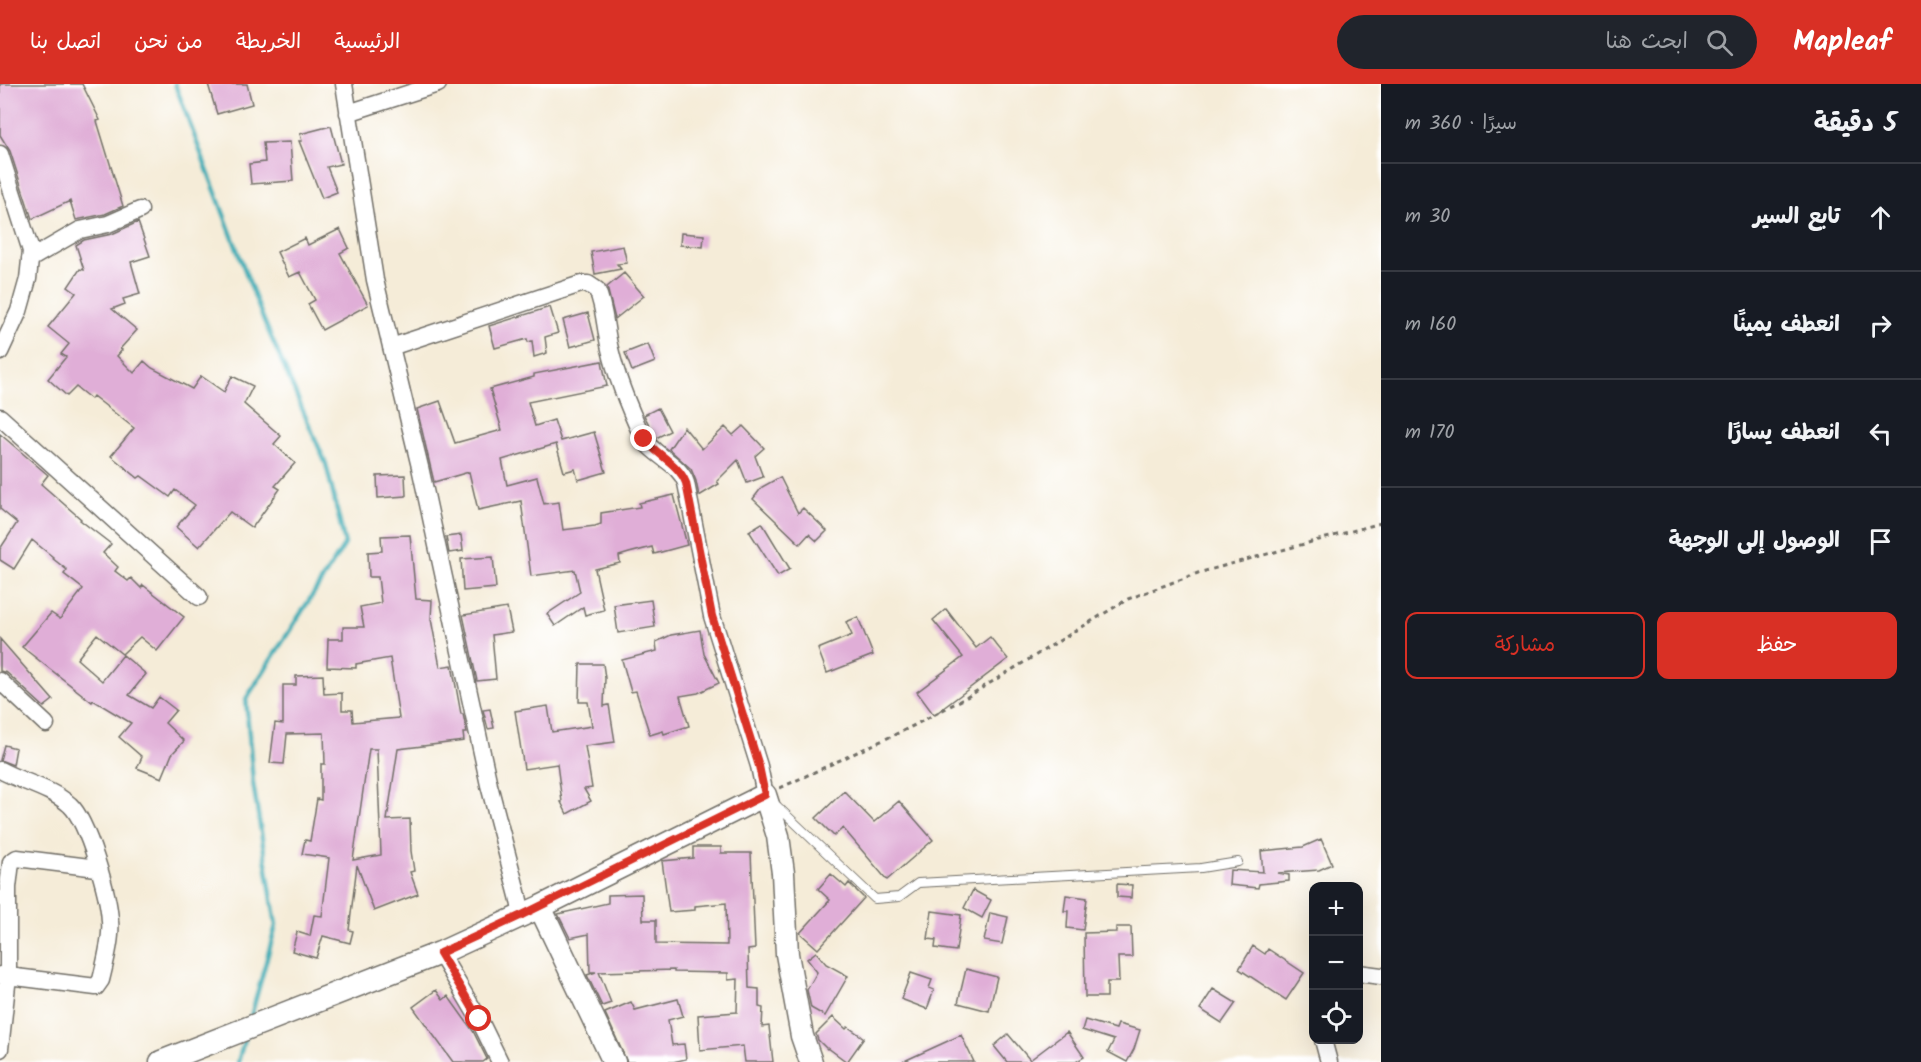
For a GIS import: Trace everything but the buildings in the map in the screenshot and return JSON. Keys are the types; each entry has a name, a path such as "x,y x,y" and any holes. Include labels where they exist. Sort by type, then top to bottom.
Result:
{"main road":[{"path":"161,1062 440,953 531,911 765,795 779,845 787,954 792,986 802,1036 811,1062"},
{"path":"531,911 614,1062"}],"street":[{"path":"344,84 375,280 420,467 489,785 518,896 531,911"},
{"path":"348,113 438,84"},
{"path":"0,154 31,251 28,279 20,311 0,352"},
{"path":"30,259 80,230 108,224 140,210"},
{"path":"391,347 581,284 588,284 597,290 610,350 622,388 644,439 683,473 712,616 759,766 765,795"},
{"path":"0,417 199,597"},
{"path":"0,681 46,724"},
{"path":"0,770 50,792 70,806 85,828 104,887 111,923 100,984 96,987 4,975"},
{"path":"0,1049 11,862 16,858 97,868"},
{"path":"440,953 479,1019 500,1062"},
{"path":"1363,974 1381,976"},
{"path":"1324,1044 1329,1062"}],"lane":[{"path":"765,795 875,898 899,897 918,883 1202,868 1238,862"}],"path":[{"path":"765,795 909,728 957,702 1128,599 1198,573 1381,523"}],"waterway":[{"path":"175,84 262,316 326,464 345,544 246,699 253,783 276,925 250,1020"},
{"path":"238,1062 245,1037"}],"route":[{"path":"479,1019 440,953 765,795 759,766 712,616 683,473 644,439"}]}
